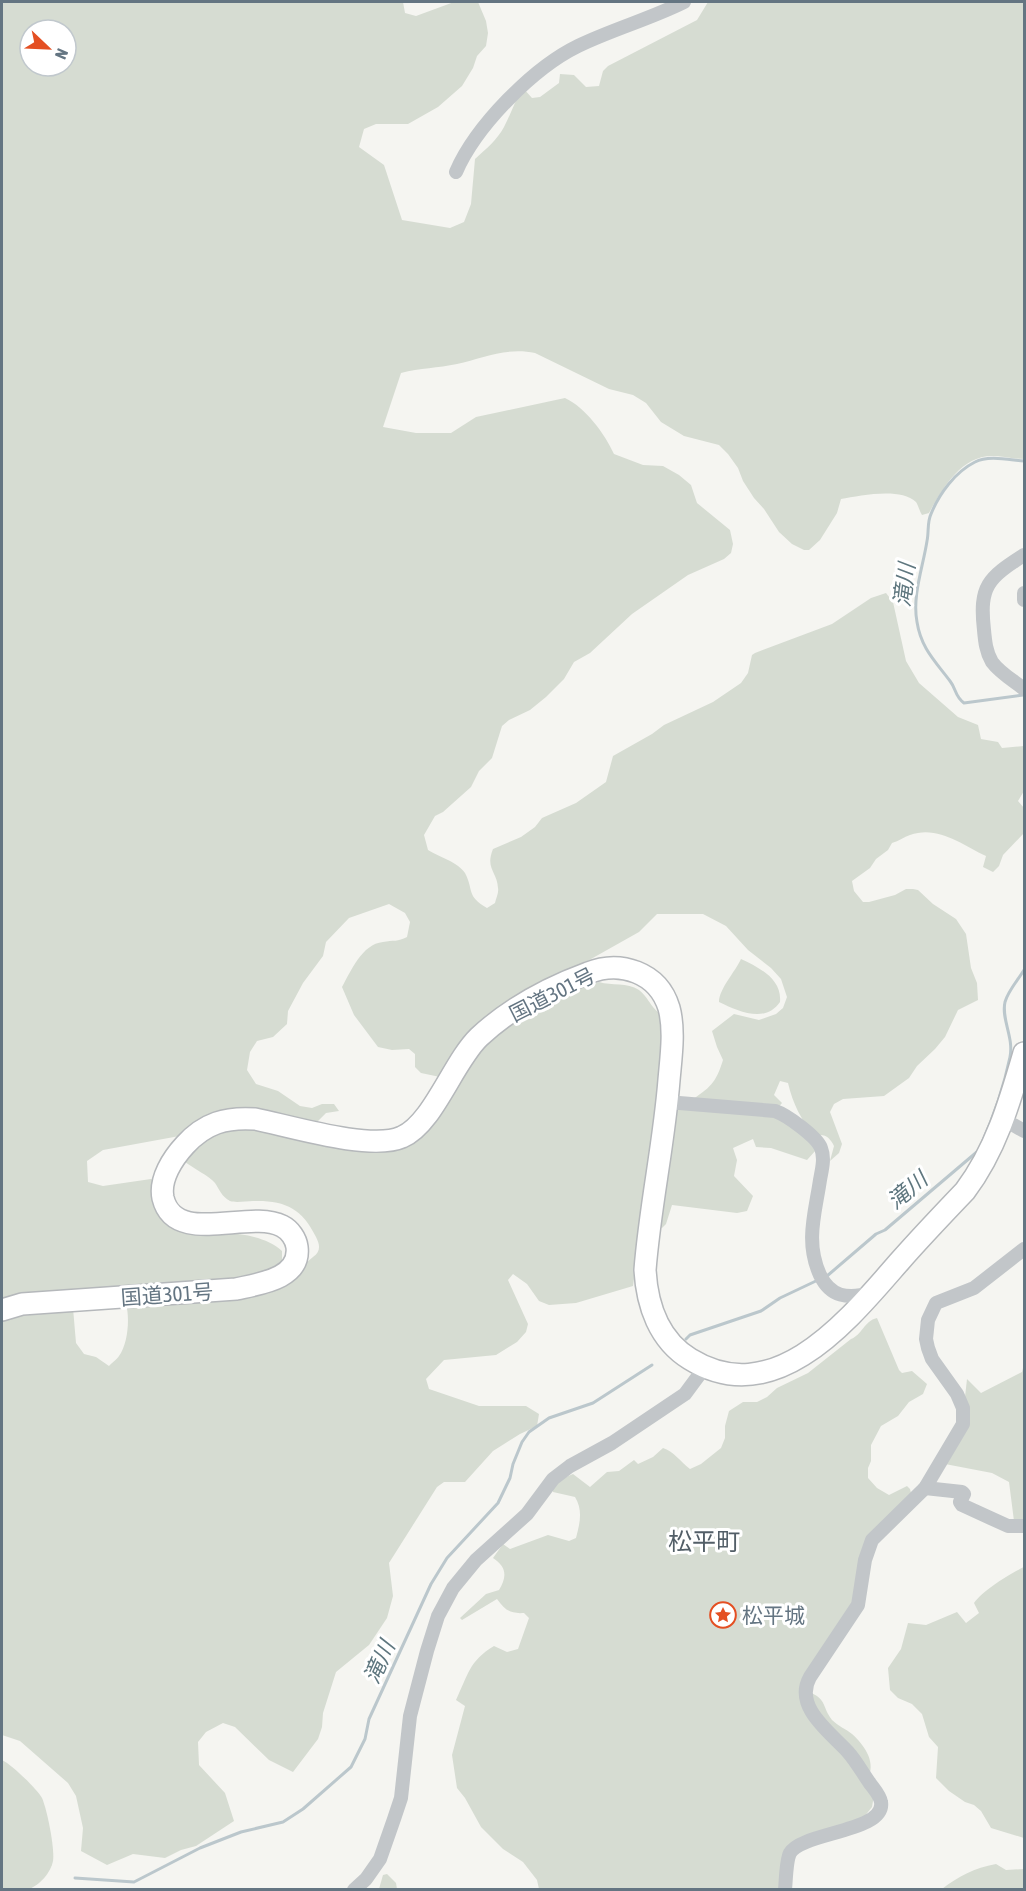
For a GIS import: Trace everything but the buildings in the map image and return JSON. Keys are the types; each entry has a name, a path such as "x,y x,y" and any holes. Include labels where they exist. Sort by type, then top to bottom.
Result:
{"highway":[{"name":"国道301号","path":"2,1310 22,1304 236,1289 267,1282 286,1273 297,1256 297,1245 292,1234 282,1226 255,1221 194,1225 175,1216 167,1209 162,1192 165,1178 177,1154 187,1142 215,1123 240,1118 255,1119 360,1141 383,1141 402,1137 422,1120 462,1058 491,1026 567,981 613,966 640,972 659,987 671,1021 671,1061 667,1102 647,1252 646,1286 653,1314 662,1331 686,1356 705,1367 735,1373 775,1369 814,1348 850,1318 977,1175 993,1146 1024,1053"}],"street":[{"path":"456,172 462,158 492,119 545,65 579,46 684,2"},
{"path":"1024,555 998,572 987,587 981,605 986,643 993,662 1024,689"},
{"path":"1024,593 1024,600"},
{"path":"667,1102 779,1112 808,1131 820,1145 823,1158 811,1251 829,1289 842,1295 872,1294"},
{"path":"1003,1119 1024,1131"},
{"path":"785,1890 789,1858 794,1849 812,1840 857,1826 877,1814 881,1807 878,1794 850,1754 814,1715 806,1699 806,1690 810,1677 858,1605 865,1560 872,1540 925,1488 963,1424 964,1417 957,1394 938,1368 928,1348 926,1339 928,1320 936,1303 974,1288 1024,1250"},
{"path":"354,1890 366,1879 380,1859 401,1798 413,1705 429,1642 438,1616 453,1587 476,1560 527,1514 553,1479 685,1394 705,1367"},
{"path":"925,1488 962,1492 964,1494 960,1502 962,1505 1008,1526 1024,1526"}],"shaded area":[{"path":"2,2 403,2 405,13 416,16 454,2 478,2 486,21 488,33 486,46 477,56 462,86 438,107 408,124 376,124 364,129 359,147 384,165 402,220 450,228 464,222 471,204 475,159 501,132 523,88 532,98 540,97 559,83 560,74 574,75 586,87 599,86 603,71 608,66 697,20 708,2 1024,2 1024,459 992,456 981,457 971,462 946,484 929,513 922,515 916,502 900,495 880,494 841,499 837,513 820,540 809,550 804,550 792,544 779,532 743,481 738,468 719,445 684,436 661,422 646,403 633,395 609,389 535,353 505,352 457,364 401,373 383,427 416,433 451,433 476,417 565,398 580,408 594,422 614,454 643,465 663,466 691,485 697,503 730,530 733,544 731,553 724,559 688,575 632,614 590,653 574,662 564,679 546,697 530,710 502,726 492,758 479,771 471,787 443,812 435,816 424,835 428,850 462,869 473,896 480,904 487,908 495,903 498,894 497,882 490,861 493,849 521,837 535,827 542,818 576,803 606,782 613,756 664,725 713,702 741,683 748,673 752,655 755,653 832,624 871,598 886,593 893,602 906,661 919,683 958,717 978,725 981,739 998,742 1002,748 1024,746 1024,791 1018,801 1024,808 1024,833 1003,855 999,866 993,872 983,867 986,856 940,834 920,833 892,843 870,868 852,881 854,891 863,902 913,889 918,890 933,904 956,919 966,934 971,968 977,983 978,1000 958,1010 945,1037 917,1066 909,1078 884,1096 843,1099 834,1104 830,1112 842,1144 839,1153 830,1161 834,1146 827,1137 815,1136 806,1124 795,1105 788,1083 780,1081 774,1095 782,1103 777,1109 690,1101 711,1084 723,1060 712,1031 734,1014 759,1020 776,1014 783,1008 787,997 781,979 771,968 748,950 726,926 703,914 657,914 639,932 527,995 440,1077 421,1073 415,1067 415,1054 409,1049 392,1050 378,1047 354,1015 342,987 353,966 369,948 376,944 407,937 410,922 405,913 389,904 349,918 326,942 323,956 303,983 288,1011 287,1024 273,1037 257,1041 250,1052 247,1070 256,1084 278,1091 300,1106 312,1108 322,1104 334,1104 339,1111 326,1113 315,1124 240,1110 185,1135 103,1150 87,1161 88,1182 103,1186 151,1179 156,1182 193,1230 252,1236 273,1244 282,1251 282,1263 268,1276 2,1299"},
{"path":"741,959 762,970 777,987 780,1002 767,1013 751,1014 719,1002 724,986"},
{"path":"599,982 630,986 639,990 659,1013 662,1028 662,1078 633,1286 576,1303 549,1305 539,1301 527,1284 513,1274 508,1280 528,1324 526,1332 517,1342 496,1355 444,1360 426,1379 429,1389 479,1406 526,1406 539,1414 537,1426 493,1451 465,1482 444,1482 437,1487 389,1563 393,1596 387,1618 369,1645 336,1672 323,1713 318,1739 293,1772 269,1760 235,1727 223,1723 206,1732 198,1742 199,1765 225,1793 234,1821 196,1846 165,1858 133,1854 107,1865 81,1851 83,1828 76,1796 68,1783 20,1741 2,1735 2,1320 23,1312 73,1308 76,1343 84,1354 96,1357 109,1366 119,1356 126,1338 128,1323 126,1304 267,1294 274,1291 287,1283 319,1250 311,1227 298,1213 283,1204 264,1201 235,1202 227,1199 212,1180 185,1162 197,1148 217,1134 243,1127 394,1148 484,1042 568,988 589,986"},
{"path":"674,1105 774,1113 794,1126 816,1150 807,1160 771,1148 756,1147 753,1139 733,1148 737,1160 734,1176 753,1196 747,1211 737,1213 672,1205 666,1224 662,1228 658,1226"},
{"path":"877,1318 899,1370 902,1373 912,1371 927,1384 923,1394 909,1402 898,1416 881,1426 871,1445 868,1478 877,1488 889,1495 907,1486 912,1497 879,1525 858,1596 802,1686 874,1795 872,1807 864,1817 801,1839 782,1889 539,1889 537,1880 523,1862 503,1849 481,1827 457,1788 452,1755 465,1706 456,1700 470,1669 479,1657 494,1646 507,1652 518,1649 529,1618 524,1613 508,1610 497,1599 462,1620 460,1618 486,1594 499,1590 502,1585 503,1569 493,1558 503,1544 510,1549 548,1535 569,1541 576,1538 580,1522 579,1507 575,1497 553,1492 553,1487 559,1480 573,1474 590,1487 607,1472 619,1471 634,1460 638,1464 653,1457 663,1448 674,1454 690,1469 701,1464 721,1448 729,1411 743,1402 757,1402 777,1388 808,1373 855,1337 869,1322"},
{"path":"1024,1364 1024,1523 1014,1521 1009,1482 992,1473 945,1464 965,1397 967,1379 981,1393 1022,1372"},
{"path":"1024,1567 1024,1838 991,1828 981,1811 949,1791 936,1778 938,1747 929,1737 922,1714 912,1704 898,1698 890,1690 888,1668 901,1649 908,1623 926,1625 957,1612 966,1623 979,1613 974,1603 983,1593"},
{"path":"809,1692 822,1701 832,1720 861,1743 871,1764 869,1776 818,1716"},
{"path":"2,1760 30,1783 42,1798 50,1829 52,1865 41,1881 26,1890 2,1889"},
{"path":"996,1864 1006,1870 1024,1869 1024,1889 942,1889 967,1873"},
{"path":"387,1874 396,1883 397,1889 379,1889 383,1875"}],"waterway":[{"name":"滝川","path":"1023,695 964,703 925,647 919,631 916,602 928,538 929,520 943,491 968,466 980,460 999,458 1024,461"},
{"name":"滝川","path":"981,1145 998,1102 1010,1057 1005,1002 1024,970"},
{"name":"滝川","path":"827,1276 978,1151"},
{"name":"滝川","path":"686,1339 690,1335 761,1311 780,1298 818,1280"},
{"name":"滝川","path":"75,1878 134,1882 200,1848 241,1832 283,1822 303,1809 351,1767 365,1739 369,1719 431,1584 447,1558 498,1503 510,1478 522,1442 529,1432 549,1418 593,1403 652,1365"}],"place":[{"name":"松平城","path":"723,1615"}],"district":[{"name":"松平町","path":"704,1541"}]}
